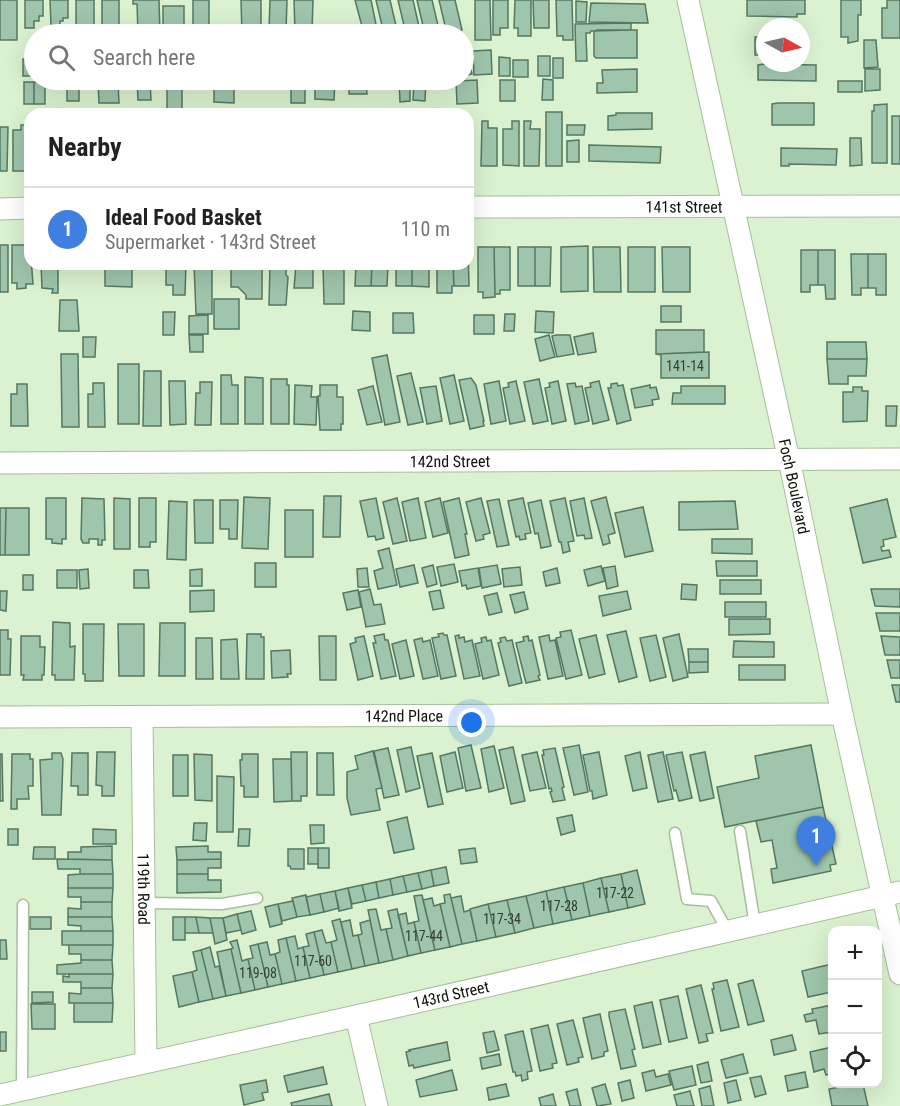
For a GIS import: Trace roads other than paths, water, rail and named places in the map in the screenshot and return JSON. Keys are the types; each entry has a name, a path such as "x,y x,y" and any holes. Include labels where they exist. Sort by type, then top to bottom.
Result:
{"street":[{"name":"Foch Boulevard","path":"688,0 842,714 891,894 900,974"},
{"name":"141st Street","path":"474,207 900,206"},
{"path":"0,209 24,208"},
{"name":"142nd Street","path":"0,463 900,459"},
{"name":"142nd Place","path":"0,717 842,714"},
{"name":"119th Road","path":"142,717 146,1062"},
{"name":"143rd Street","path":"0,1095 891,894"},
{"path":"356,1016 376,1106"}],"lane":[{"path":"740,831 755,925"},
{"path":"675,833 687,899 711,902 728,932"},
{"path":"145,903 222,904 256,898"},
{"path":"22,1090 23,905"}],"place":[{"name":"Ideal Food Basket","path":"816,866"}]}
